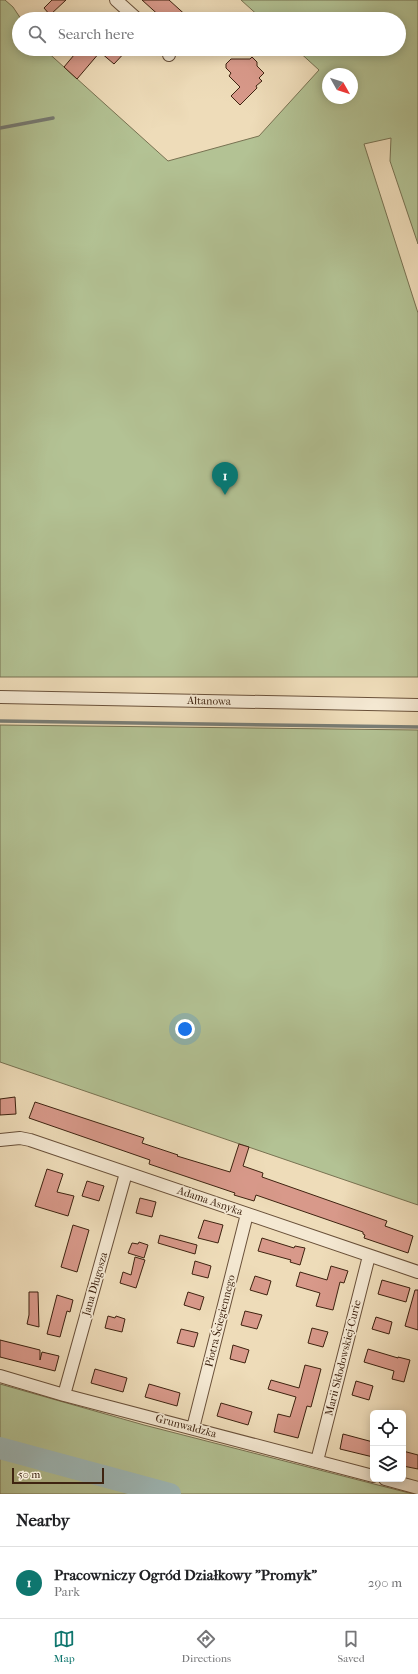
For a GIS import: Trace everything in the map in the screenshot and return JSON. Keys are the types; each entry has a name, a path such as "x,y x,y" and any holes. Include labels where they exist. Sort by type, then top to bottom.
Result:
{"street":[{"path":"116,0 129,12"},
{"name":"Altanowa","path":"0,697 418,704"},
{"name":"Adama Asnyka","path":"0,1140 20,1138 30,1140 418,1272"},
{"name":"Jana Długosza","path":"64,1395 126,1173"},
{"name":"Piotra Ściegiennego","path":"193,1428 247,1214"},
{"name":"Marii Skłodowskiej-Curie","path":"317,1461 369,1256"},
{"name":"Grunwaldzka","path":"0,1376 64,1395 370,1475"},
{"path":"396,1482 418,1488"}],"green space":[{"path":"0,0 5,0 16,12 12,12 12,56 52,56 168,161 259,136 319,70 304,56 406,56 406,12 254,12 241,0 418,0 418,244 390,161 391,138 364,144 418,313 418,677 0,677"},
{"path":"0,725 418,730 418,1205 0,1062"},
{"path":"0,1384 144,1425 413,1494 0,1494"}],"building":[{"path":"52,0 66,0 53,12 47,12 44,8"},
{"path":"142,0 169,0 182,12 155,12"},
{"path":"73,56 97,56 77,79 64,67"},
{"path":"105,56 121,56 114,64"},
{"path":"252,57 257,62 257,66 264,73 259,78 262,81 240,105 231,96 240,87 229,76 231,73 226,68 226,64 231,59 250,59"},
{"path":"15,1097 16,1114 0,1115 0,1099"},
{"path":"35,1102 144,1138 142,1143 178,1155 177,1156 230,1172 239,1144 249,1147 243,1166 263,1173 262,1177 387,1221 385,1226 413,1236 408,1253 364,1238 365,1235 363,1232 256,1195 254,1201 234,1195 235,1193 149,1164 150,1160 29,1118"},
{"path":"47,1169 63,1174 57,1192 74,1196 68,1216 35,1206"},
{"path":"87,1181 104,1186 99,1201 82,1196"},
{"path":"140,1198 156,1202 152,1217 136,1213"},
{"path":"204,1220 223,1225 218,1243 198,1238"},
{"path":"73,1225 89,1230 77,1272 61,1267"},
{"path":"160,1235 197,1245 195,1254 158,1243"},
{"path":"262,1238 294,1248 295,1246 305,1248 300,1265 290,1262 291,1260 258,1251"},
{"path":"139,1242 148,1245 144,1258 128,1253 132,1243 138,1244"},
{"path":"135,1257 145,1260 136,1288 120,1283 123,1272 131,1275"},
{"path":"195,1261 211,1266 208,1278 192,1274"},
{"path":"331,1266 348,1271 344,1283 340,1282 333,1310 316,1306 320,1293 296,1286 300,1272 327,1280"},
{"path":"255,1276 271,1281 267,1295 250,1290"},
{"path":"382,1280 410,1288 406,1302 378,1294"},
{"path":"415,1290 418,1290 418,1330 405,1326"},
{"path":"29,1292 38,1292 39,1327 27,1324 29,1315"},
{"path":"188,1292 204,1297 200,1310 184,1305"},
{"path":"57,1295 73,1300 70,1312 67,1311 60,1337 47,1334"},
{"path":"245,1311 262,1315 257,1329 241,1325"},
{"path":"108,1316 115,1318 116,1316 125,1319 122,1332 105,1328"},
{"path":"376,1317 392,1322 389,1334 372,1329"},
{"path":"312,1328 328,1332 323,1347 308,1343"},
{"path":"181,1329 198,1333 194,1347 177,1343"},
{"path":"0,1340 40,1350 40,1360 42,1352 59,1356 55,1371 0,1357"},
{"path":"233,1345 249,1350 245,1363 230,1359"},
{"path":"368,1349 410,1360 404,1382 392,1379 394,1371 364,1362"},
{"path":"305,1365 321,1369 311,1407 307,1406 298,1438 274,1432 278,1414 290,1417 296,1397 268,1389 271,1380 299,1388"},
{"path":"95,1369 127,1378 123,1392 91,1383"},
{"path":"356,1381 373,1386 369,1400 352,1395"},
{"path":"149,1384 180,1393 177,1406 145,1397"},
{"path":"221,1403 252,1412 248,1425 217,1416"},
{"path":"343,1434 370,1441 370,1456 340,1449"},
{"path":"406,1452 418,1455 418,1469 406,1467"}],"waterway":[{"path":"0,128 53,118"},
{"path":"0,721 418,727"},
{"path":"0,1448 170,1494"}],"place":[{"name":"Pracowniczy Ogród Działkowy \"Promyk\"","path":"225,495"}]}
